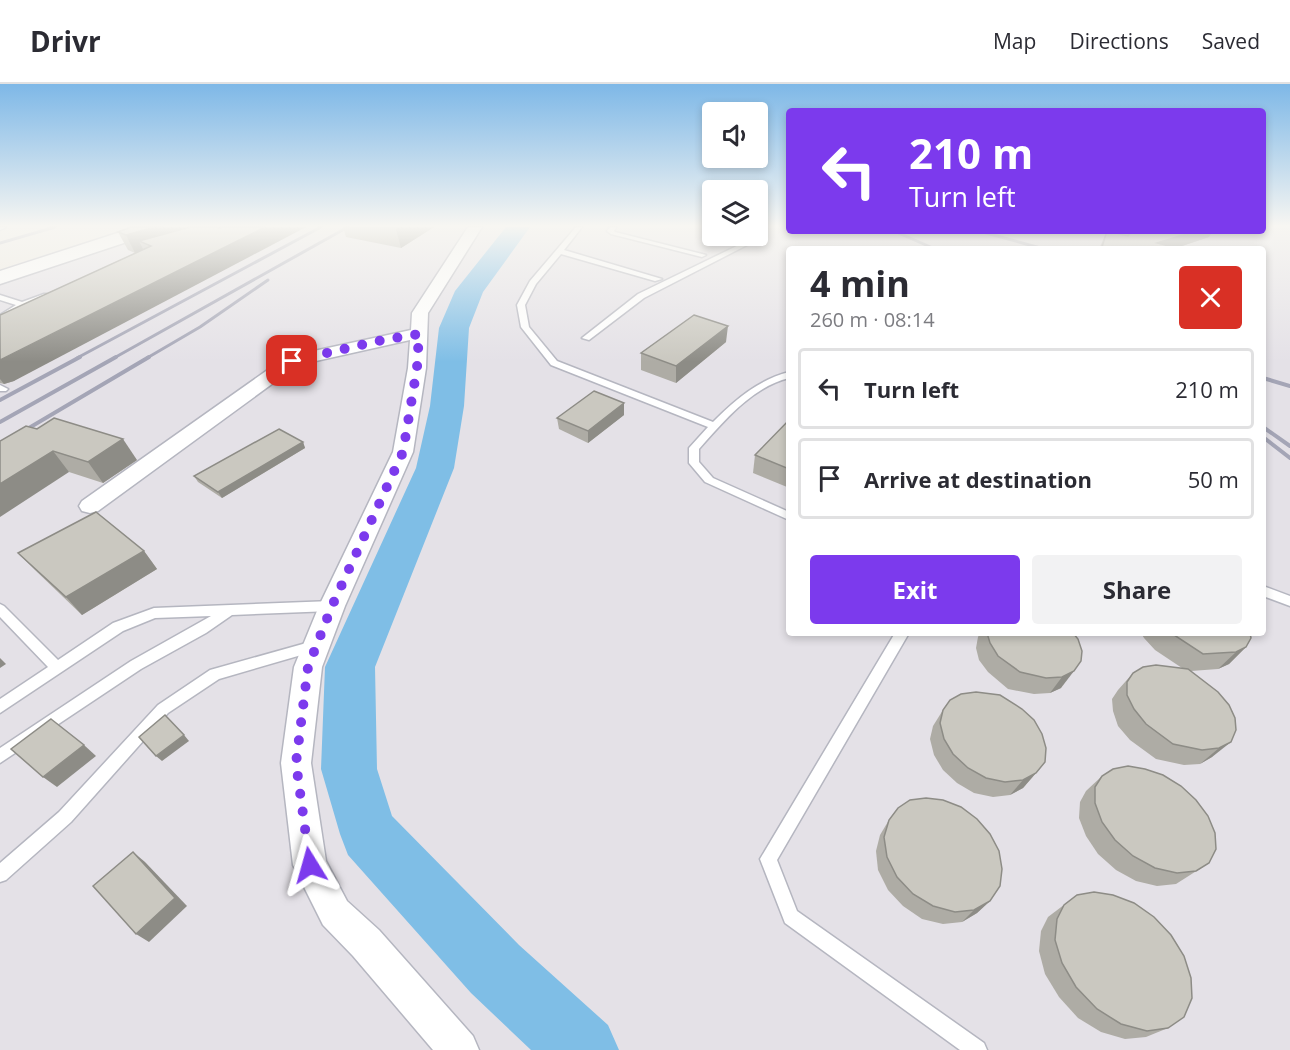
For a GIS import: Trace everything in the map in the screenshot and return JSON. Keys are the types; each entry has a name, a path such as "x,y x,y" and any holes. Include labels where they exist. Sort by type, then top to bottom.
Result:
{"main road":[{"path":"0,278 18,272"}],"street":[{"path":"447,272 420,314 417,368 403,452 332,606 308,667 296,763 310,865 335,913 366,943 459,1050"},
{"path":"90,506 292,361 419,334"}],"lane":[{"path":"542,272 521,305 525,327 554,363 714,426"},
{"path":"633,272 657,279"},
{"path":"586,338 641,296 689,272"},
{"path":"0,318 22,305 49,294"},
{"path":"0,297 22,305"},
{"path":"786,375 781,375 762,385 714,426 694,448 694,464 709,480 786,515"},
{"path":"1266,592 1290,601"},
{"path":"0,707 118,627 154,613 332,606"},
{"path":"0,609 57,668"},
{"path":"0,756 136,665 201,629 228,610"},
{"path":"900,636 768,859 791,917 978,1050"},
{"path":"0,874 65,817 163,709 214,674 317,645"}],"shaded area":[{"path":"38,272 786,272 786,636 1266,636 1266,272 1290,272 1290,1050 0,1050 0,285"}],"building":[{"path":"94,272 175,272 0,360 0,315"},
{"path":"694,315 728,326 676,366 641,353"},
{"path":"594,391 624,403 588,431 557,418"},
{"path":"54,418 123,439 88,462 53,451 0,484 0,441 26,426 37,429"},
{"path":"786,423 786,468 755,455"},
{"path":"279,429 303,442 218,492 194,476"},
{"path":"96,512 144,551 66,597 18,553"},
{"path":"988,636 1076,636 1082,651 1081,661 1074,671 1062,677 1046,678 1020,672 998,656"},
{"path":"1176,636 1251,636 1246,647 1236,652 1203,654"},
{"path":"1156,665 1188,669 1218,692 1229,705 1235,718 1236,730 1231,742 1219,748 1202,750 1173,744 1146,724 1134,709 1127,695 1127,682 1133,673 1143,667"},
{"path":"976,692 1000,695 1034,720 1042,734 1046,748 1045,762 1036,773 1023,780 1005,782 986,778 968,768 953,754 944,739 940,723 943,710 950,700 961,694"},
{"path":"165,715 184,735 156,756 139,737"},
{"path":"51,719 84,745 43,777 11,749"},
{"path":"1128,766 1163,775 1181,786 1196,800 1208,816 1215,833 1216,849 1209,863 1196,871 1177,873 1155,868 1133,856 1115,840 1102,822 1095,803 1095,787 1102,776 1113,769"},
{"path":"926,798 943,800 961,807 977,819 990,834 999,851 1002,869 1000,886 990,901 974,910 955,912 933,906 913,894 897,877 887,857 884,837 889,820 898,808 910,800"},
{"path":"133,852 175,898 136,934 93,886"},
{"path":"1094,892 1113,895 1134,903 1154,917 1171,935 1184,956 1191,978 1192,998 1184,1017 1168,1028 1147,1031 1121,1024 1097,1009 1076,987 1062,963 1055,940 1057,919 1064,905 1077,895"}],"waterway":[{"path":"483,272 469,291 454,328 447,406 435,468 350,667 349,769 369,834 495,969 583,1050"}],"railway":[{"path":"77,358 237,272"},
{"path":"114,358 267,272"},
{"path":"147,358 200,327 268,280"},
{"path":"0,400 80,357"},
{"path":"0,422 116,357"},
{"path":"0,445 149,357"},
{"path":"1266,379 1290,386"},
{"path":"1266,429 1290,446"},
{"path":"1266,439 1290,458"}],"route":[{"path":"292,361 419,334 417,368 403,452 332,606 308,667 296,763 310,865"}]}
